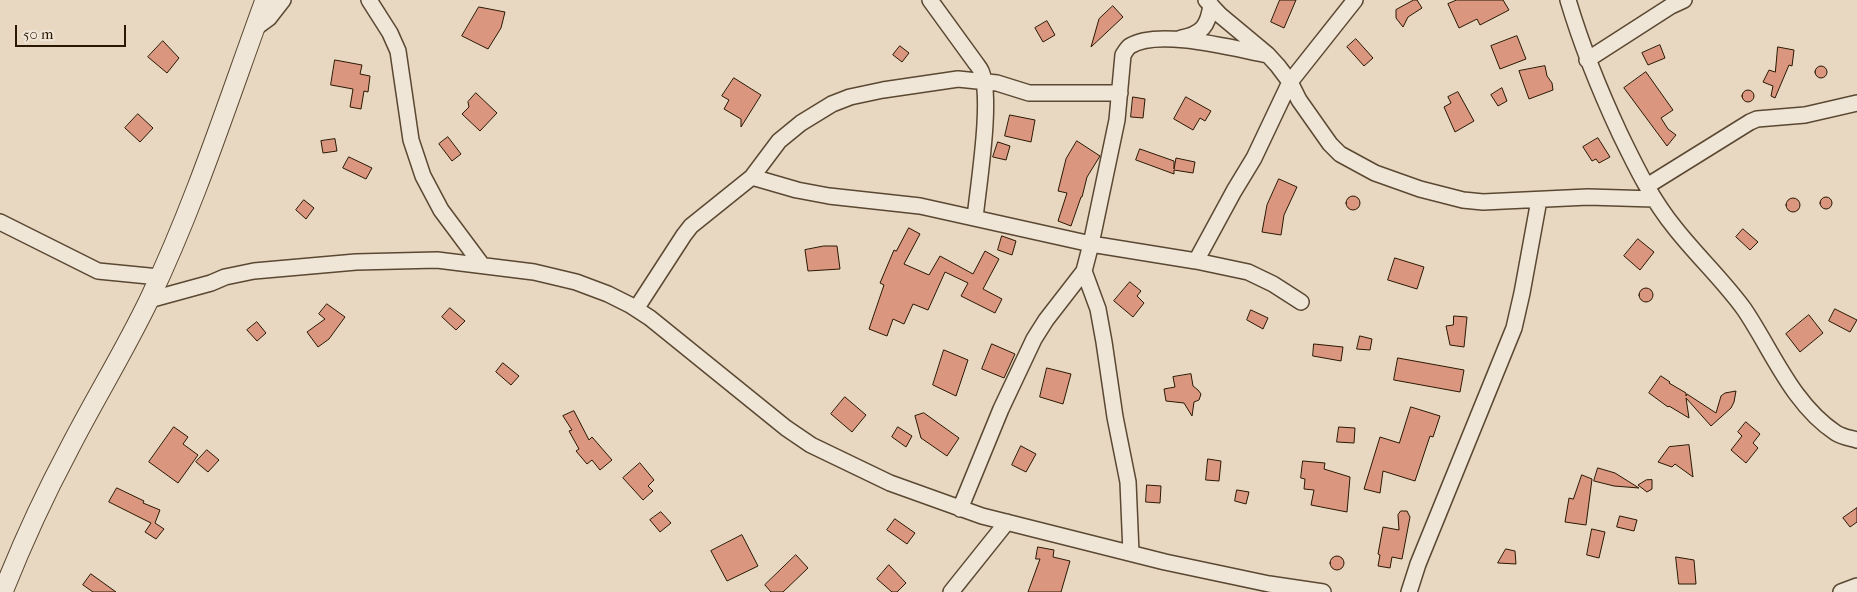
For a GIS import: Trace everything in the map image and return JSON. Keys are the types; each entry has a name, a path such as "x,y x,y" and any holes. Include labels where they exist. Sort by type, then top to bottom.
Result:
{"street":[{"path":"3,592 14,564 67,452 149,300 190,207 265,0"},
{"path":"254,29 269,18 284,0"},
{"path":"370,0 390,33 398,51 404,106 411,140 423,176 441,210 482,265"},
{"path":"930,0 981,71 984,80 986,110 975,218"},
{"path":"1196,262 1254,158 1290,82 1355,0"},
{"path":"1568,0 1587,60 1635,166 1651,192 1675,228 1720,277 1744,310 1797,394 1836,433 1857,440"},
{"path":"1587,60 1671,6 1684,0"},
{"path":"960,509 1001,409 1034,339 1046,320 1084,271 1117,120 1123,55 1128,47 1146,40 1192,36 1201,31 1207,23 1208,2"},
{"path":"1208,2 1227,22 1268,55 1290,82 1299,100 1330,144 1340,154 1374,172 1420,189 1463,200 1483,202 1539,200 1651,192 1750,122 1758,119 1805,115 1857,103"},
{"path":"1172,39 1268,55"},
{"path":"636,309 684,235 692,226 752,177 779,141 801,123 832,104 850,97 958,79 984,80 1029,93 1120,94"},
{"path":"752,177 797,190 829,196 920,206 1091,244 1248,272 1273,284 1301,302"},
{"path":"1409,592 1418,564 1514,328 1539,200"},
{"path":"0,222 98,271 159,277"},
{"path":"149,300 212,283 225,277 254,271 400,260 437,260 482,265 534,272 576,282 608,294 636,309 650,318 779,422 812,444 890,483 960,509 1006,522 1269,584 1323,592"},
{"path":"1084,271 1098,309 1115,417 1128,482 1131,553"},
{"path":"951,592 1006,522"},
{"path":"1841,592 1857,586"}],"building":[{"path":"1280,0 1296,0 1284,28 1271,22"},
{"path":"1417,0 1422,8 1408,17 1403,27 1396,18 1396,10"},
{"path":"1457,0 1503,0 1509,10 1480,25 1477,19 1459,28 1448,4"},
{"path":"1113,6 1123,17 1091,47 1099,19"},
{"path":"479,7 505,12 501,28 488,49 462,36"},
{"path":"1047,21 1055,35 1043,42 1035,28"},
{"path":"1517,36 1526,59 1500,69 1491,46"},
{"path":"1356,39 1373,58 1364,66 1347,47"},
{"path":"163,41 179,58 167,73 148,57"},
{"path":"1660,45 1665,58 1648,65 1642,53"},
{"path":"900,46 909,53 902,62 893,55"},
{"path":"1778,47 1794,50 1792,66 1789,65 1775,98 1771,96 1773,86 1763,82 1769,70 1775,72"},
{"path":"335,60 362,65 360,74 370,76 368,92 364,91 361,109 350,107 353,89 331,85"},
{"path":"1545,66 1553,90 1529,99 1519,71"},
{"path":"1821,66 1827,72 1821,78 1815,72"},
{"path":"1646,72 1673,110 1661,118 1668,129 1676,135 1667,146 1624,88"},
{"path":"734,78 761,95 741,127 741,119 724,109 729,100 722,96"},
{"path":"1502,88 1507,101 1498,106 1491,95"},
{"path":"1748,90 1754,96 1748,102 1742,96"},
{"path":"1458,92 1474,121 1455,132 1444,107 1451,103 1448,97"},
{"path":"476,93 497,113 480,131 462,114 469,107 468,102"},
{"path":"1133,97 1145,99 1143,118 1131,117"},
{"path":"1186,97 1211,111 1205,121 1200,118 1193,130 1174,119"},
{"path":"138,114 153,128 140,142 125,128"},
{"path":"1010,115 1035,120 1031,142 1005,136"},
{"path":"448,137 461,154 452,161 439,144"},
{"path":"1598,138 1610,157 1599,163 1596,159 1592,161 1583,147"},
{"path":"335,139 337,151 323,153 321,141"},
{"path":"1077,141 1100,156 1087,177 1071,226 1058,221 1067,193 1058,191 1066,159"},
{"path":"998,142 1010,146 1006,160 993,157"},
{"path":"1140,149 1174,161 1174,169 1176,158 1195,162 1193,173 1174,170 1174,174 1136,160"},
{"path":"349,157 372,168 366,179 343,168"},
{"path":"1279,179 1297,187 1284,215 1281,235 1262,232 1267,205"},
{"path":"1353,196 1358,198 1360,203 1358,208 1353,210 1348,208 1346,203 1348,198"},
{"path":"1824,197 1828,197 1832,203 1828,209 1824,209 1820,205 1820,201"},
{"path":"1793,198 1798,200 1800,205 1798,210 1793,212 1788,210 1786,205 1788,200"},
{"path":"304,200 314,208 306,219 296,210"},
{"path":"909,228 920,234 904,264 929,275 940,256 973,274 985,251 999,259 983,289 1002,299 995,313 961,296 968,283 945,272 928,310 913,304 904,324 893,319 887,336 869,329 884,285 880,283 894,250 896,251"},
{"path":"1743,229 1758,242 1750,250 1736,237"},
{"path":"1002,236 1016,241 1012,255 998,250"},
{"path":"1638,239 1654,252 1640,270 1624,256"},
{"path":"824,246 837,246 840,269 808,271 805,250"},
{"path":"1395,258 1424,267 1417,289 1388,280"},
{"path":"1130,282 1141,291 1137,296 1144,303 1133,317 1114,301"},
{"path":"1646,288 1651,290 1653,295 1651,300 1646,302 1641,300 1639,295 1641,290"},
{"path":"327,304 345,317 329,339 318,347 307,332 325,319 319,314"},
{"path":"450,308 465,321 456,330 442,317"},
{"path":"1835,309 1857,320 1850,332 1829,321"},
{"path":"1251,310 1268,318 1263,329 1247,320"},
{"path":"1809,315 1823,333 1800,352 1786,334"},
{"path":"1454,316 1467,317 1464,347 1450,345 1446,326 1453,325"},
{"path":"257,322 266,333 257,341 247,330"},
{"path":"1360,336 1372,339 1370,350 1357,349"},
{"path":"992,344 1015,354 1004,378 982,369"},
{"path":"1314,344 1343,347 1341,361 1313,356"},
{"path":"944,350 968,360 956,396 933,385"},
{"path":"1398,358 1464,370 1460,392 1394,380"},
{"path":"503,363 519,376 511,385 496,372"},
{"path":"1047,368 1071,374 1063,404 1040,397"},
{"path":"1191,374 1193,386 1201,394 1199,400 1194,402 1192,416 1184,403 1166,401 1164,389 1175,387 1173,377"},
{"path":"1661,376 1686,393 1686,396 1687,394 1716,413 1721,396 1725,393 1736,391 1734,402 1731,408 1711,426 1686,398 1689,418 1668,407 1649,393"},
{"path":"845,397 866,415 852,432 831,414"},
{"path":"1411,407 1440,416 1433,437 1430,436 1415,481 1383,471 1380,493 1364,489 1380,437 1399,443"},
{"path":"574,411 589,440 592,437 612,460 600,470 592,460 587,464 576,451 579,449 569,431 572,430 563,416"},
{"path":"924,413 959,438 947,456 921,438 915,416"},
{"path":"1746,422 1760,434 1753,443 1758,448 1746,463 1731,450 1742,436 1738,432"},
{"path":"174,427 188,437 183,444 198,455 178,483 149,462"},
{"path":"898,427 912,436 906,447 892,437"},
{"path":"1339,427 1355,428 1354,443 1337,442"},
{"path":"1689,445 1693,477 1675,464 1672,467 1658,462 1669,447"},
{"path":"1021,446 1036,454 1026,472 1012,465"},
{"path":"207,450 219,460 208,472 196,462"},
{"path":"1208,459 1221,461 1219,481 1206,480"},
{"path":"1303,461 1325,463 1324,469 1350,477 1347,512 1311,505 1314,490 1304,489 1305,479 1301,478"},
{"path":"640,463 654,480 648,486 653,491 643,500 623,478"},
{"path":"1598,468 1615,473 1639,488 1614,486 1594,481"},
{"path":"1582,475 1592,479 1586,525 1565,522 1569,498 1573,499"},
{"path":"1646,480 1652,480 1652,489 1647,492 1638,485"},
{"path":"1147,485 1161,486 1160,503 1146,502"},
{"path":"117,488 144,501 143,503 160,510 155,523 164,529 156,539 145,532 151,523 109,502"},
{"path":"1237,490 1249,492 1246,504 1235,501"},
{"path":"1857,508 1857,522 1850,527 1843,518"},
{"path":"1401,511 1407,511 1410,517 1402,559 1392,557 1390,568 1378,566 1380,555 1378,554 1383,527 1399,530 1398,515"},
{"path":"661,512 671,523 660,532 650,520"},
{"path":"1620,516 1637,520 1634,531 1617,527"},
{"path":"895,519 915,533 907,544 887,530"},
{"path":"1592,529 1605,532 1599,558 1587,555"},
{"path":"742,535 758,566 727,581 711,551"},
{"path":"1038,547 1054,550 1053,557 1070,561 1061,592 1028,592 1040,559 1036,559"},
{"path":"1506,549 1515,551 1516,564 1498,563"},
{"path":"796,555 808,568 783,592 771,592 765,585"},
{"path":"1337,556 1342,558 1344,563 1342,568 1337,570 1332,568 1330,563 1332,558"},
{"path":"1676,557 1694,560 1696,584 1679,584"},
{"path":"889,565 906,583 897,592 892,592 877,579"},
{"path":"91,574 116,592 93,592 83,585"}]}
